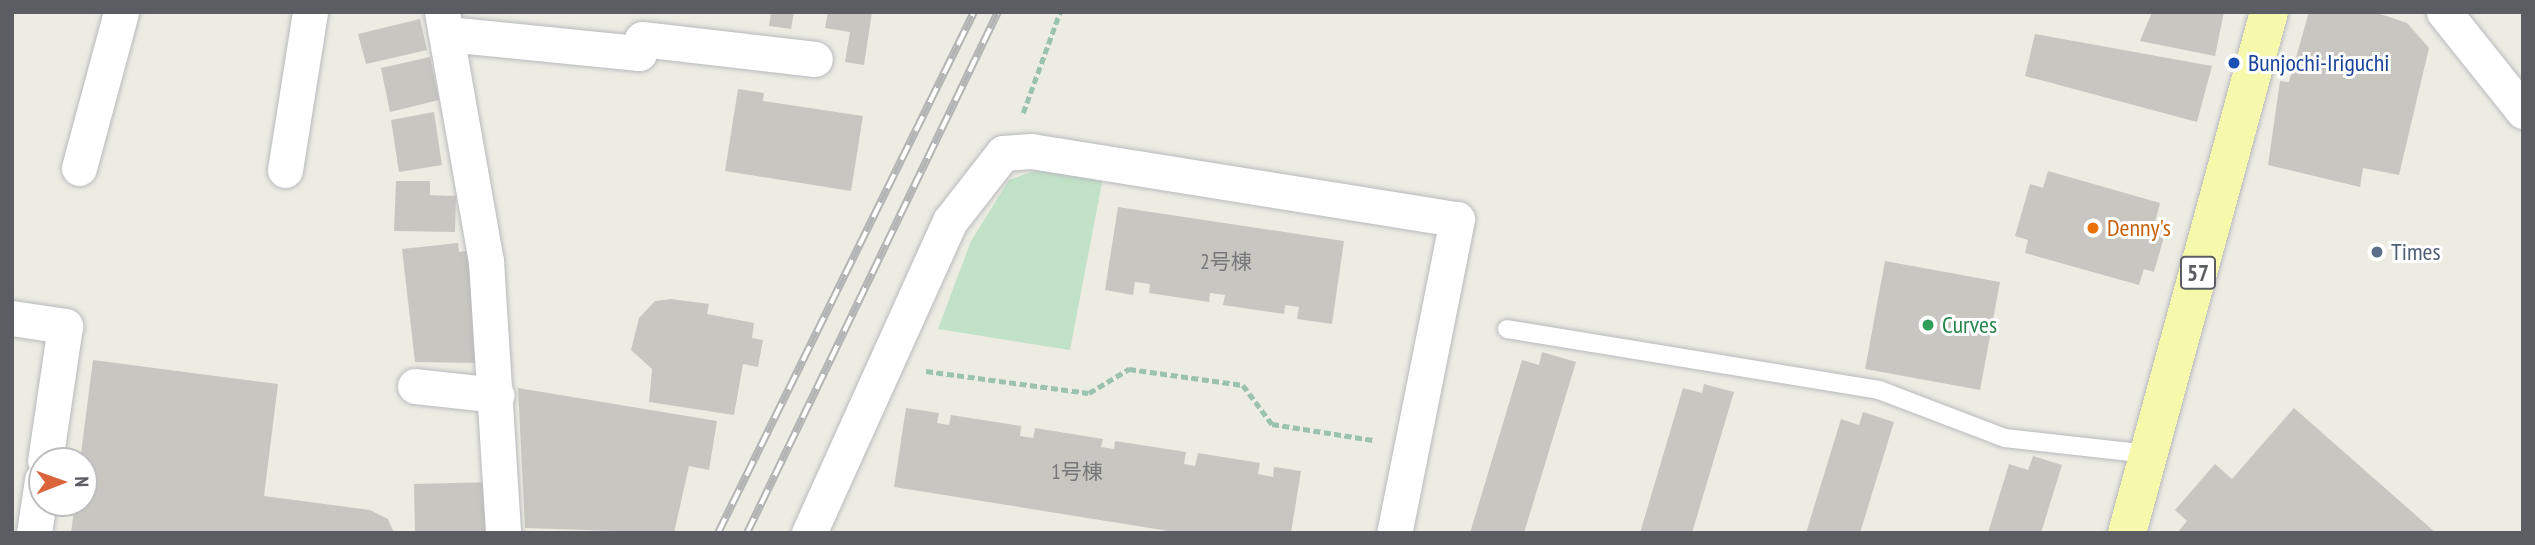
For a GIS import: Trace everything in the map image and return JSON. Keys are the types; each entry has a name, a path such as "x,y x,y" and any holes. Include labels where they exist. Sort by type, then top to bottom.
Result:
{"main road":[{"name":"57","path":"2127,533 2269,12"}],"street":[{"path":"79,168 121,12"},
{"path":"285,170 310,12"},
{"path":"2448,14 2523,111"},
{"path":"503,533 497,396 486,261 445,23 639,53 642,39 815,59"},
{"path":"809,533 950,221 1003,153 1031,150 1457,219 1394,533"},
{"path":"12,318 65,326 47,447"},
{"path":"415,386 497,396"}],"lane":[{"path":"1507,329 1879,390 2005,438 2148,454"}],"path":[{"path":"1003,153 1060,12"},
{"path":"887,365 1089,393 1129,369 1243,385 1272,424 1413,447"}],"green space":[{"path":"1042,168 1103,177 1070,350 938,329 971,241 1009,180"}],"building":[{"path":"771,12 794,12 791,29 769,26"},
{"path":"828,12 872,12 864,65 845,62 850,32 825,28"},
{"path":"2152,12 2224,12 2215,56 2140,41"},
{"path":"2309,12 2374,12 2407,23 2429,48 2399,175 2363,168 2360,187 2268,165 2280,81 2289,82"},
{"path":"420,19 427,50 366,64 358,34"},
{"path":"2035,34 2212,66 2197,122 2025,76"},
{"path":"430,57 439,100 390,112 381,68"},
{"path":"738,89 764,93 763,101 863,116 851,191 725,171"},
{"path":"434,112 442,165 399,172 391,120"},
{"path":"2048,171 2160,203 2155,223 2167,226 2154,272 2144,269 2139,285 2025,253 2028,240 2015,236 2030,184 2043,188"},
{"path":"396,181 430,181 430,195 456,196 455,232 394,231"},
{"path":"1118,207 1344,241 1332,324 1297,319 1299,307 1285,305 1284,314 1223,305 1225,295 1210,293 1209,302 1149,293 1150,284 1135,282 1133,295 1105,290"},
{"path":"458,243 459,252 467,251 479,363 415,362 402,249"},
{"path":"1885,261 2000,282 1980,390 1865,369"},
{"path":"671,299 709,304 707,314 754,323 752,338 763,340 758,367 743,364 734,415 649,402 652,369 631,350 639,318 655,301"},
{"path":"1542,352 1576,362 1524,533 1470,533 1522,360 1539,365"},
{"path":"93,360 278,384 264,496 370,510 388,519 394,533 71,533 73,517 98,517 98,447 82,447"},
{"path":"1704,384 1734,392 1692,533 1640,533 1683,388 1702,393"},
{"path":"518,388 717,421 709,470 689,466 674,533 525,528"},
{"path":"906,408 939,413 937,423 949,425 951,415 1021,426 1020,436 1033,438 1035,428 1103,439 1101,447 1114,449 1115,441 1186,452 1184,464 1195,466 1198,453 1260,463 1258,474 1273,477 1274,467 1301,471 1291,533 1181,533 894,487"},
{"path":"2294,408 2436,533 2177,533 2187,521 2175,510 2215,464 2232,479"},
{"path":"1863,412 1894,422 1860,533 1806,533 1841,419 1859,425"},
{"path":"2033,456 2062,465 2041,533 1988,533 2009,464 2028,470"},
{"path":"491,482 492,533 415,533 414,484"}],"railway":[{"path":"718,533 974,12"},
{"path":"747,533 998,12"}],"place":[{"name":"Bunjochi-Iriguchi","path":"2234,63"},
{"name":"Denny's","path":"2093,228"},
{"name":"Times","path":"2377,252"},
{"name":"Curves","path":"1928,325"}]}
